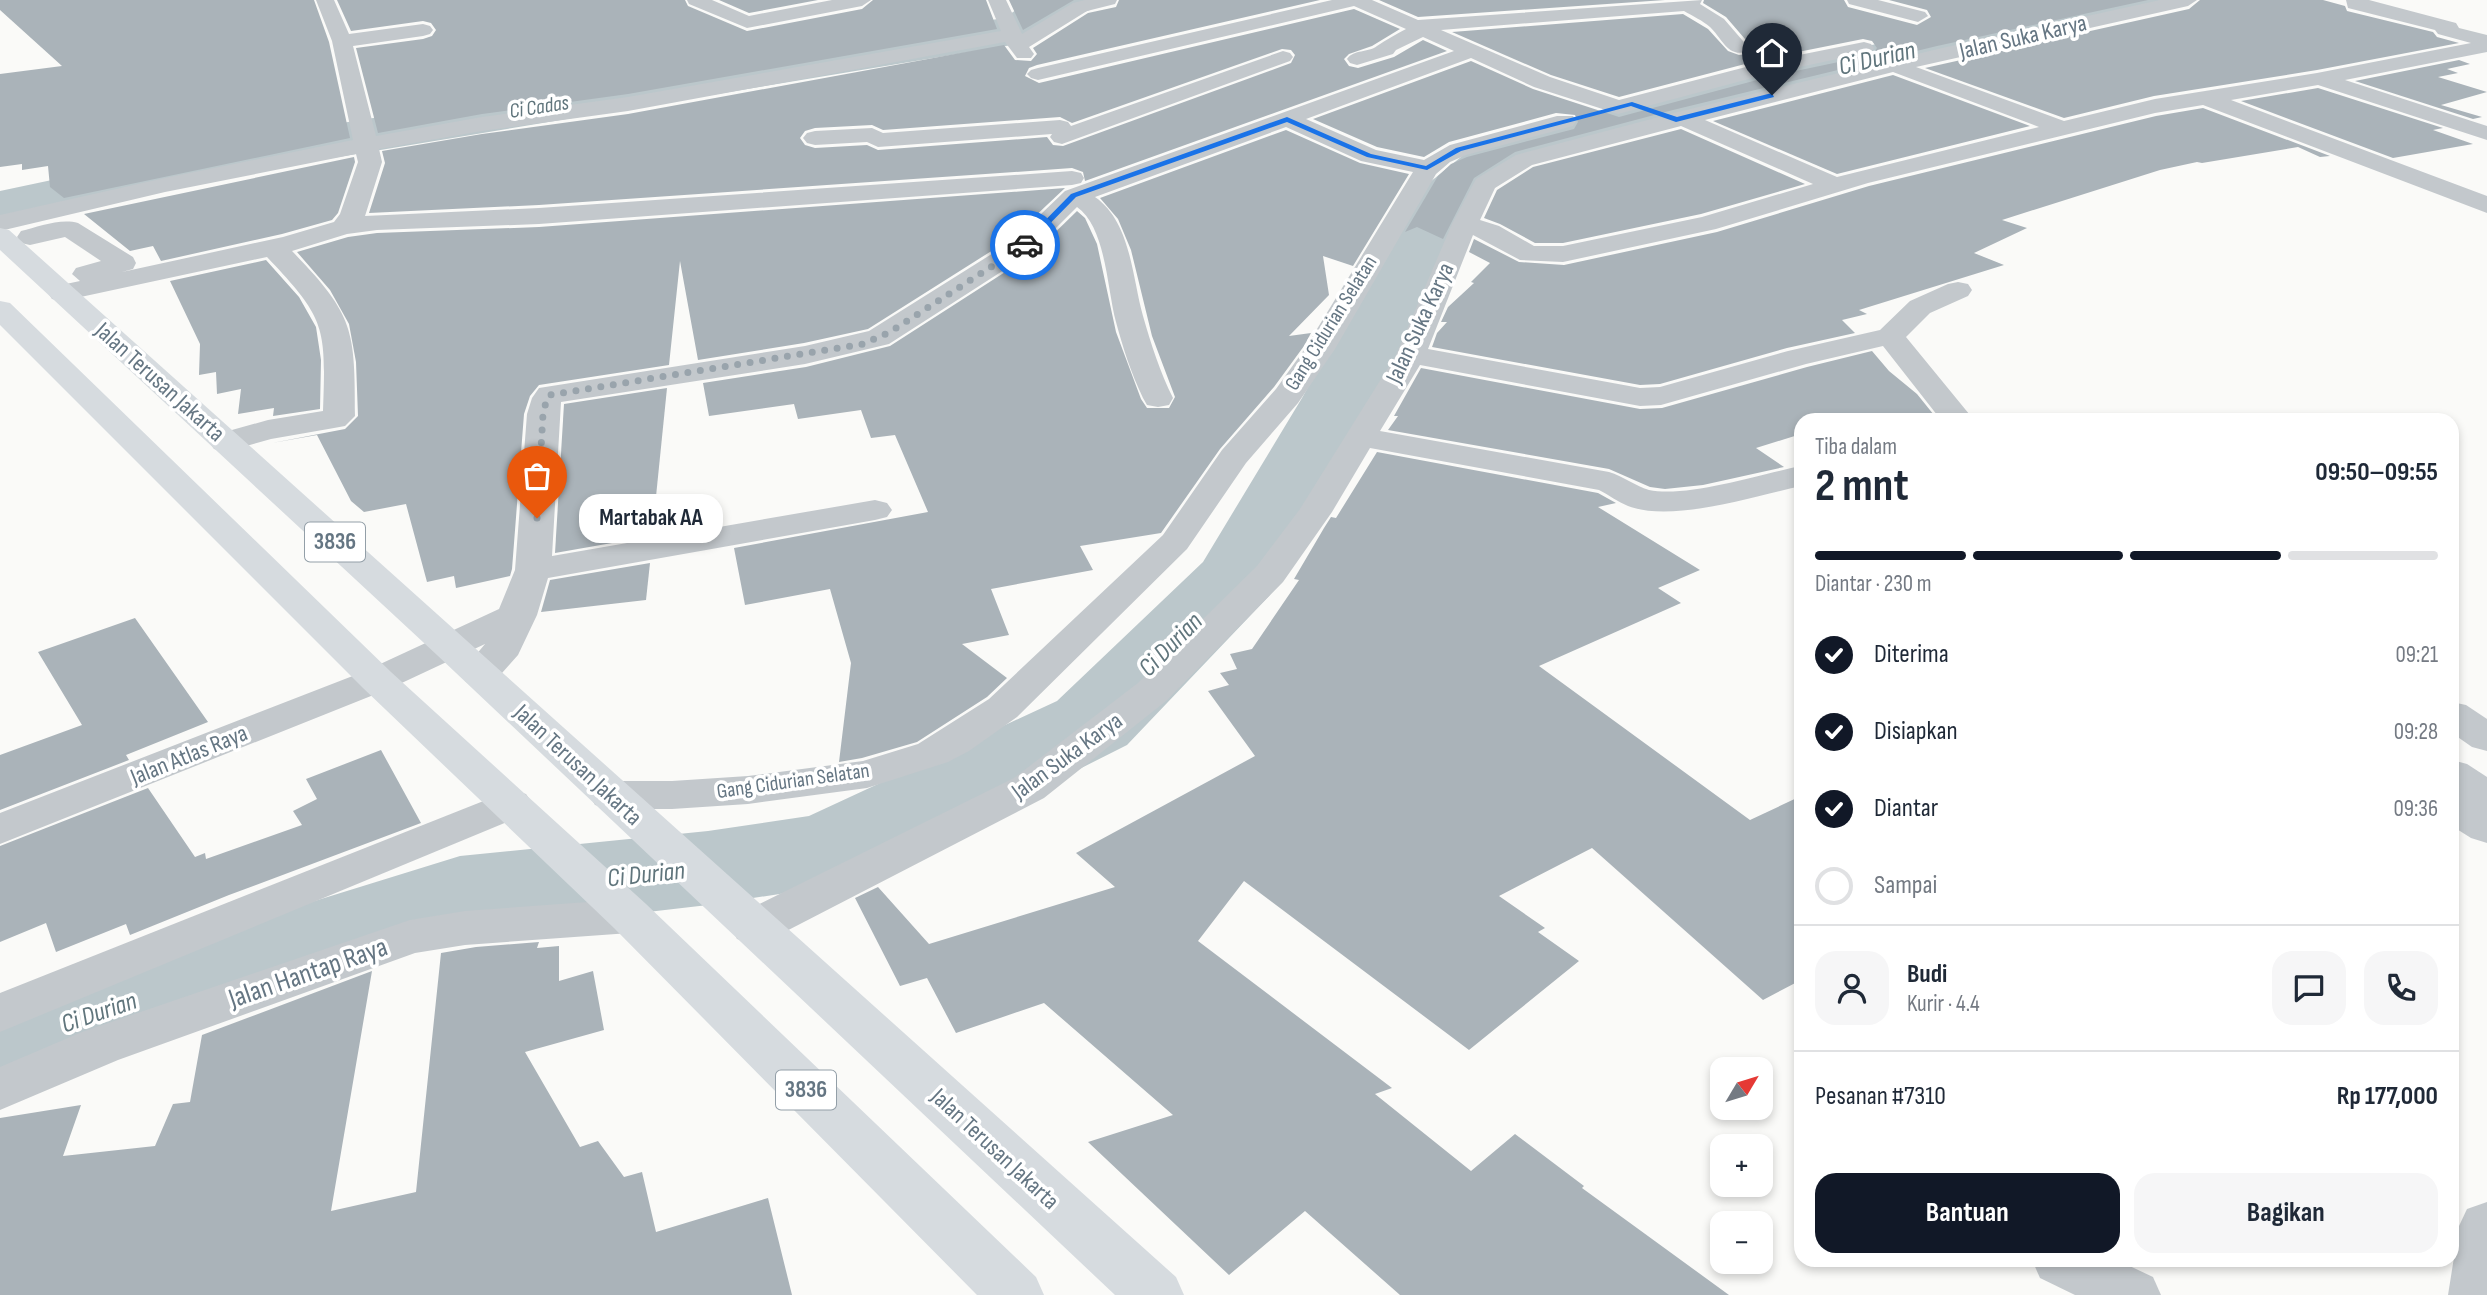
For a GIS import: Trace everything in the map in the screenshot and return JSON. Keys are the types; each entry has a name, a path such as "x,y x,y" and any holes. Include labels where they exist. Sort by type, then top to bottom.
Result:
{"main road":[{"name":"Jalan Terusan Jakarta","path":"3,234 57,288 1155,1295"},
{"name":"3836","path":"4,319 377,680 613,901 1015,1295"}],"street":[{"path":"325,0 342,41 370,162 352,216 342,227"},
{"path":"695,0 747,22 862,0"},
{"path":"997,0 1011,33 1038,74 1060,122 1076,190 1101,216 1110,235 1146,374 1158,398"},
{"path":"3,234 165,185 362,134 482,124 663,99 1011,33 1080,7 1108,0"},
{"path":"1038,74 1357,0 1415,20 1472,51 1542,82 1677,118 1837,186"},
{"path":"1856,0 1918,16"},
{"name":"Jalan Suka Karya","path":"743,917 1028,788 1152,692 1270,574 1315,512 1411,355 1465,224 1485,184 1524,160 1677,118 1903,63 2188,0"},
{"path":"2355,0 2361,2 2355,4 2449,27 2445,30 2487,44"},
{"path":"1357,59 1386,50 1415,20 1447,22 1690,2 1717,23 1739,48"},
{"path":"2044,12 2075,24"},
{"path":"342,41 423,30"},
{"path":"736,63 1011,33"},
{"path":"1465,224 1490,232 1529,254 1563,254 1707,224 1860,178 2155,106 2317,79 2487,44"},
{"name":"Gang Cidurian Selatan","path":"610,795 672,795 748,790 867,774 933,753 954,742 1003,708 1175,542 1234,457 1287,396 1320,349 1392,223 1427,168 1458,150 1769,67 1877,47 1903,63"},
{"path":"57,288 273,247 342,227 377,222 1076,190 1287,119 1472,51"},
{"path":"815,138 872,135 877,140 1060,122 1283,57"},
{"path":"1903,63 2061,128"},
{"path":"2317,79 2487,133"},
{"path":"413,115 534,96"},
{"path":"2206,98 2487,205"},
{"path":"362,134 387,119"},
{"path":"1287,119 1369,156 1427,168"},
{"path":"480,674 504,647 533,570 543,414 550,395 805,355 863,344 879,338 1023,246 1076,190"},
{"path":"3,234 69,228 123,263 57,288"},
{"path":"225,442 339,416 338,335 326,310 310,288 273,247"},
{"path":"1411,355 1640,397 1661,396 1799,357 1890,336 1920,307 1958,290"},
{"path":"1890,336 1952,413"},
{"path":"1360,437 1609,482 1640,499 1678,502 1794,477"},
{"path":"533,570 875,510"},
{"name":"Jalan Atlas Raya","path":"0,829 377,680 518,614"},
{"path":"2459,719 2487,738"},
{"path":"2459,778 2487,796"},
{"path":"0,1013 515,809"},
{"path":"2459,811 2487,828"},
{"name":"Jalan Hantap Raya","path":"0,1089 100,1046 410,937 613,901"},
{"path":"2477,1295 2487,1226"},
{"path":"2074,1267 2132,1295"}],"building":[{"path":"0,0 314,0 329,42 350,138 64,198 50,187 48,166 22,170 22,164 0,167 0,74 62,66 0,10"},
{"path":"337,0 685,0 688,6 747,31 862,9 873,0 986,0 997,29 628,94 482,114 378,133 356,48 423,39 432,36 436,30 431,23 423,21 351,31"},
{"path":"719,0 818,0 749,13"},
{"path":"1009,0 1074,0 1023,30"},
{"path":"1119,0 1320,0 1037,65 1029,68 1025,76 1039,83 1354,9 1400,29 1372,46 1349,54 1344,59 1349,66 1358,68 1394,57 1423,40 1447,51 1085,181 1083,172 1072,168 539,205 369,213 385,163 382,151 628,114 1004,45 1015,60 1031,61 1037,54 1033,48 1088,13 1116,7","holes":["1282,49 1291,50 1295,55 1291,63 1063,146 1053,145 1047,137 878,150 867,145 815,148 805,145 800,138 805,131 815,128 872,125 883,130 1060,117 1072,123"]},
{"path":"1379,0 1665,0 1418,17"},
{"path":"1704,0 1844,0 1848,7 1917,25 1931,17 1927,10 1889,0 2148,0 1937,46 1673,110 1515,152 1474,178 1443,239 1417,227 1405,232 1438,176 1451,164 1467,157 1574,129 1578,122 1575,115 1556,113 1449,142 1424,157 1377,147 1313,119 1471,61 1533,89 1619,117 1772,76 1872,55 1877,48 1872,41 1863,39 1768,58 1619,97 1551,75 1452,32 1683,14 1708,29 1728,51 1739,55 1748,54 1751,46 1726,17 1703,3"},
{"path":"2200,0 2323,0 2345,6 2347,11 2433,32 2437,37 2459,43 2317,70 2154,96 2064,118 1925,68 2189,9"},
{"path":"2459,60 2470,64 2447,69 2458,73 2438,77 2487,92 2441,105 2482,117 2473,119 2355,81"},
{"path":"1893,75 2030,126 1837,174 1713,121"},
{"path":"2318,88 2443,128 2433,130 2473,144 2393,158 2241,101"},
{"path":"2203,108 2330,156 2320,157 2298,147 2197,162 2160,170 2002,220 2027,228 1974,253 2004,265 1859,310 1867,314 1842,320 1855,333 1787,348 1660,384 1640,385 1432,347 1437,333 1447,322 1441,322 1448,307 1474,283 1471,282 1490,263 1469,252 1474,239 1519,262 1564,265 1717,232 1869,186 2156,116"},
{"path":"1681,129 1805,184 1701,214 1563,243 1535,243 1484,218 1497,190 1533,167"},
{"path":"1286,130 1360,163 1409,174 1353,266 1323,256 1329,295 1289,336 1311,333 1304,346 1274,387 1220,449 1161,533 1080,546 1093,570 991,589 1009,635 962,644 1007,678 987,697 917,742 839,762 851,663 830,589 745,605 734,548 928,512 895,435 871,438 861,410 798,419 794,404 709,416 703,383 806,367 890,346 1033,254 1077,211 1085,218 1097,244 1116,332 1141,399 1147,408 1169,408 1175,397 1152,336 1131,250 1118,219 1100,198"},
{"path":"354,157 355,162 338,213 332,220 161,261 153,246 130,251 84,214"},
{"path":"1065,188 1012,238 868,329 804,343 698,360 680,261 669,365 539,385 530,396 524,414 510,576 456,588 454,576 427,582 406,504 364,512 351,501 317,435 272,443 345,429 358,416 356,362 349,324 330,290 297,252 348,237 377,233 539,227"},
{"path":"266,260 299,297 316,327 321,360 320,409 273,416 274,408 238,414 241,389 217,394 216,372 199,375 200,344 170,281"},
{"path":"1872,351 1889,371 1917,394 1932,413 1794,413 1794,436 1756,448 1784,467 1703,485 1665,489 1650,487 1609,469 1388,430 1398,416 1394,416 1421,368 1640,409 1662,408"},
{"path":"667,388 652,536 555,553 564,404"},
{"path":"1377,452 1598,493 1616,503 1598,507 1700,570 1658,588 1681,603 1539,666 1750,820 1794,799 1794,984 1763,1000 1592,848 1499,896 1545,928 1538,932 1579,961 1469,1050 1244,881 1198,941 1392,1088 1375,1094 1471,1171 1515,1134 1584,1186 1582,1188 1729,1295 1400,1295 1305,1211 1229,1275 1088,1142 1173,1115 1044,1003 956,1033 927,978 900,986 855,898 878,887 929,944 1115,887 1076,853 1255,756 1208,691 1229,685 1220,673 1237,669 1230,654 1252,649 1299,580 1294,579 1331,517 1336,518"},
{"path":"650,563 646,600 541,612 550,580"},
{"path":"135,618 208,722 126,755 129,760 0,810 0,755 82,725 38,652"},
{"path":"381,750 421,823 130,935 126,924 56,952 46,923 0,942 0,846 148,788 195,857 205,853 206,859 302,825 293,811 317,799 306,779"},
{"path":"539,942 537,948 559,946 559,981 593,971 604,1030 525,1052 580,1147 598,1141 624,1177 642,1172 656,1232 768,1198 792,1295 0,1295 0,1118 81,1105 63,1156 155,1146 173,1104 190,1102 202,1035 372,971 331,1211 416,1192 441,953"}],"waterway":[{"name":"Ci Cadas","path":"0,209 260,153 1018,30 1049,9 1074,0"},
{"name":"Ci Durian","path":"0,1055 62,1024 460,895 708,868 831,849 1092,723 1238,577 1339,398 1440,204 1497,156 1839,67 2146,0"}],"way so far":[{"path":"537,518 543,414 550,395 863,344 890,332 1025,245"}],"place":[{"name":"Martabak AA","path":"537,518"}],"route":[{"path":"1025,245 1074,195 1287,119 1369,156 1427,168 1442,157 1486,141 1632,104 1676,120 1772,95"}]}
